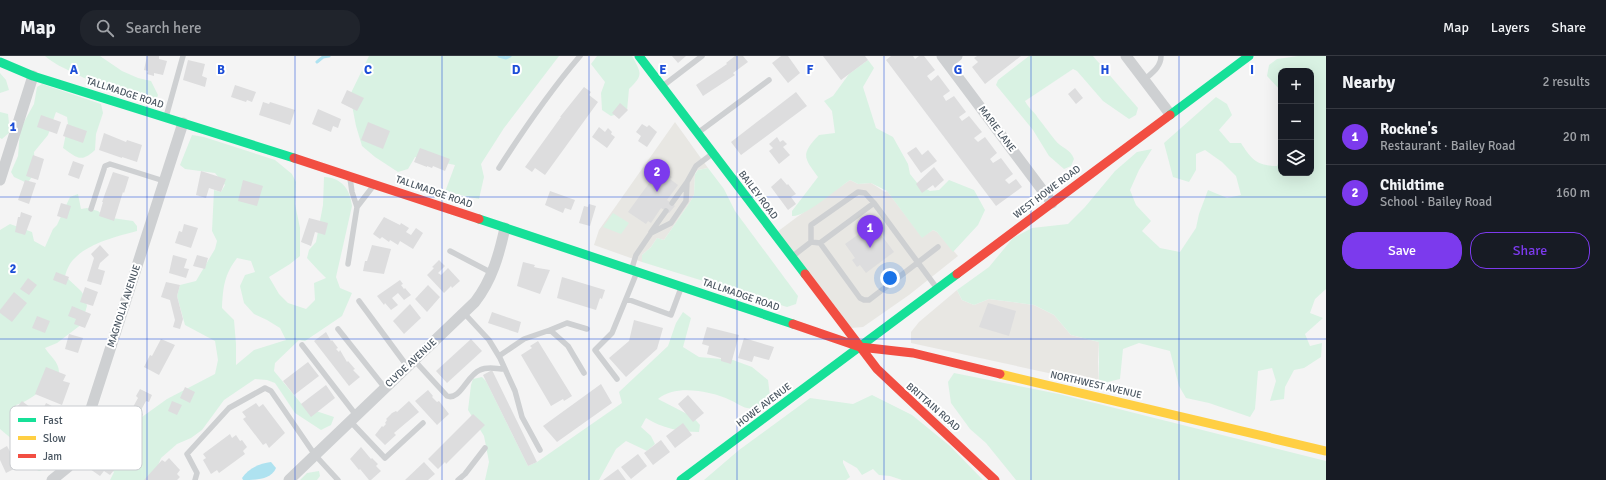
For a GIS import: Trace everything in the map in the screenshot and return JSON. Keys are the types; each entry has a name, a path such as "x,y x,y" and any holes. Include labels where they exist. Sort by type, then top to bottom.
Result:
{"street":[{"name":"BAILEY ROAD","path":"639,56 860,347"},
{"path":"945,60 957,56"},
{"path":"1126,56 1170,114"},
{"name":"WEST HOWE ROAD","path":"860,347 1249,56"},
{"name":"MARIE LANE","path":"945,60 1052,203"},
{"name":"TALLMADGE ROAD","path":"0,62 33,76 375,184 860,347"},
{"path":"0,180 33,76"},
{"name":"MAGNOLIA AVENUE","path":"92,406 183,123"},
{"name":"CLYDE AVENUE","path":"289,480 464,313 482,293 492,273 505,228"},
{"name":"NORTHWEST AVENUE","path":"860,347 913,353 1326,452"},
{"name":"HOWE AVENUE","path":"681,480 860,347"},
{"name":"BRITTAIN ROAD","path":"860,347 877,369 897,390 962,447 995,480"},
{"name":"MAGNOLIA AVENUE","path":"52,480 63,470"}],"lane":[{"path":"166,118 183,56"},
{"path":"499,168 530,119 580,56"},
{"path":"662,86 702,56"},
{"path":"1144,80 1156,69 1160,63 1161,56"},
{"path":"697,133 769,80"},
{"path":"672,203 696,166 712,153"},
{"path":"91,210 106,166 110,164 164,181"},
{"path":"350,176 352,192 358,207"},
{"path":"651,233 671,223 686,200 687,182"},
{"path":"348,264 358,207 375,184"},
{"path":"811,242 811,225 858,192 865,193 937,289"},
{"path":"791,257 811,242 820,243 874,203"},
{"path":"617,379 595,350 612,332 627,299 634,271 636,255 666,211"},
{"path":"820,243 860,298 864,300 869,300 938,247"},
{"path":"450,251 492,273"},
{"path":"627,299 671,315 681,287"},
{"path":"359,301 410,363 451,398 456,396 473,374 478,370 489,367 505,369"},
{"path":"464,313 489,340 499,356 515,391 522,417 540,450"},
{"path":"499,356 524,339 567,324 586,329"},
{"path":"338,330 385,388"},
{"path":"550,330 568,346 584,373"},
{"path":"302,346 353,418 386,458 423,423"},
{"path":"195,480 196,473 186,454 229,408 265,388 271,391 315,455 338,480"},
{"path":"458,480 466,474 485,448"}],"shaded area":[{"path":"675,122 708,168 698,170 695,173 694,195 690,202 664,240 657,238 651,247 642,255 642,262 594,245 599,230"},
{"path":"850,180 858,184 871,183 885,192 887,191 922,237 933,230 937,232 958,256 909,295 863,327 851,328 777,232"},
{"path":"957,290 962,300 974,305 989,299 1034,305 1054,315 1071,335 1099,342 1099,384 911,343 911,332 919,322"}],"green space":[{"path":"45,56 100,56 122,71 138,78 151,81 158,95 154,105 144,102 84,78 59,66"},
{"path":"369,56 559,56 504,128 481,164 484,177 479,199 445,192 455,165 415,157 408,169 398,172 375,157 362,146 356,126 350,95"},
{"path":"597,56 632,56 640,74 629,89 627,111 611,116 602,110 601,93 605,82 591,64"},
{"path":"1029,56 1093,56 1138,108 1136,115 1129,119 1103,101 1077,71 1073,69 1025,101 1055,140 1073,156 1074,159 1071,166 1064,169 1049,156 1033,130 996,85 998,80"},
{"path":"1298,56 1326,56 1326,289 1315,299 1310,313 1323,318 1305,334 1310,346 1322,343 1321,357 1304,368 1294,370 1285,387 1284,399 1270,401 1276,381 1272,368 1258,371 1255,409 1250,417 1209,403 1186,398 1179,386 1170,351 1139,343 1123,349 1120,379 1099,384 1099,342 1071,335 1054,315 1034,305 989,299 974,305 962,300 957,290 989,267 1013,238 1032,228 1068,224 1085,207 1115,171 1137,152 1152,149 1139,170 1130,190 1136,205 1151,221 1142,231 1160,248 1180,252 1196,228 1199,214 1208,190 1227,198 1241,195 1236,176 1222,162 1205,150 1196,154 1196,170 1189,182 1173,177 1164,143 1216,97 1227,104 1232,115 1219,130 1230,143 1241,143 1248,153 1259,163 1270,166 1277,166 1278,164 1278,176 1314,176 1314,68 1278,68 1278,88 1267,76 1269,65 1277,59"},
{"path":"868,60 874,68 863,87 876,128 893,137 908,164 910,174 918,184 930,191 939,190 949,180 974,190 985,210 978,225 953,252 937,232 933,230 922,238 887,191 871,183 858,184 850,180 812,208 792,216 792,211 818,177 807,160 806,156 809,147 819,135 835,133 832,111 824,101 833,96 849,74"},
{"path":"0,73 6,80 9,90 0,93"},
{"path":"42,84 101,104 103,113 96,134 95,150 86,157 79,158 63,148 68,124 67,117 56,112 48,135 34,152 35,165 32,176 27,183 14,177 11,172 18,156 20,131 34,104 37,87"},
{"path":"0,112 8,114 10,132 2,139 0,138"},
{"path":"192,135 204,137 275,160 292,174 296,182 295,204 300,228 300,256 269,277 279,294 288,303 306,309 315,300 314,283 326,278 307,258 309,250 316,242 323,205 324,177 340,182 347,190 352,206 336,277 340,288 352,293 342,316 305,341 299,340 275,363 274,371 304,407 334,417 331,425 321,430 295,413 275,383 267,380 255,379 224,400 202,430 191,438 177,444 161,458 152,480 110,480 114,472 111,470 142,470 142,417 167,399 215,374 218,360 215,341 185,325 177,296 180,285 196,281 215,249 217,241 212,231 214,190 221,192 225,185 215,173 185,169 180,165","holes":["237,258 251,261 255,272 245,275 240,286 244,303 254,314 280,328 286,340 254,350 236,365 234,320 222,308 224,288 229,270"]},
{"path":"708,168 724,189 735,211 798,296 796,304 787,307 642,262 642,255 651,247 657,238 664,240 690,202 694,195 695,174 698,170"},
{"path":"78,194 81,209 87,208 98,211 105,217 133,221 137,226 137,231 96,244 82,252 70,263 65,276 81,291 85,297 87,306 82,324 57,343 45,348 56,362 59,372 29,399 16,406 10,406 10,437 0,429 0,230 10,224 32,232 34,241 45,247 70,197"},
{"path":"613,213 629,223 621,234 603,227"},
{"path":"683,312 691,318 683,347 699,357 733,360 752,367 768,380 770,396 763,409 745,407 713,394 693,390 683,390 665,394 658,399 693,417 700,425 699,432 671,429 646,418 641,427 651,436 655,444 647,451 626,441 616,449 599,480 485,480 489,462 484,436 468,410 473,379 482,377 486,381 528,466 537,462 622,403 619,392 668,346 676,323"},
{"path":"954,373 1059,394 1326,461 1326,480 1016,480 986,443 970,429 951,403 948,382"},
{"path":"872,395 912,415 950,446 983,480 902,480 890,476 879,475 873,469 862,475 857,468 843,460 850,477 846,480 704,480 739,450 810,398 853,404"},
{"path":"319,471 320,476 317,480 300,480 307,473"}],"water":[{"path":"271,462 276,468 274,472 267,477 253,480 243,480 242,478 251,469"}],"building":[{"path":"147,56 159,56 159,59 167,61 163,75 154,73 154,76 147,74 148,71 144,70"},
{"path":"672,56 686,56 678,63"},
{"path":"735,56 743,56 748,62 733,73 735,75 703,96 696,85 727,64 726,63"},
{"path":"781,56 788,56 800,73 788,83 772,63"},
{"path":"823,56 865,56 868,60 841,80"},
{"path":"891,56 913,56 915,59 919,56 924,56 935,70 927,76 931,81 938,75 950,91 943,96 946,101 954,96 966,112 959,117 962,121 969,116 982,132 974,138 978,142 985,137 997,153 990,159 993,163 1001,158 1013,174 1005,180 1009,184 1016,179 1022,187 996,206 886,60"},
{"path":"977,56 1021,56 985,84 972,67 978,62 974,58"},
{"path":"188,60 205,64 202,76 207,78 205,87 183,80"},
{"path":"235,85 256,92 252,102 247,100 246,102 231,97"},
{"path":"584,87 591,92 589,95 598,102 545,175 535,168 532,172 525,167 560,117"},
{"path":"1075,88 1083,98 1076,104 1068,94"},
{"path":"347,90 364,98 357,111 341,103"},
{"path":"796,92 807,106 741,155 731,142"},
{"path":"263,102 269,104 270,102 295,110 290,125 259,115"},
{"path":"620,103 628,110 619,119 612,113"},
{"path":"318,109 341,119 338,128 333,126 331,132 312,124"},
{"path":"41,115 61,122 57,134 37,127"},
{"path":"368,122 390,131 383,149 361,140"},
{"path":"67,124 87,131 83,143 63,136"},
{"path":"642,124 647,127 649,125 657,132 647,147 638,141 641,136 636,132"},
{"path":"599,127 605,132 608,128 612,132 611,134 615,137 607,148 592,137"},
{"path":"104,133 126,142 127,140 142,145 137,162 99,150"},
{"path":"777,137 780,142 783,140 787,144 783,147 790,155 779,164 769,151 773,148 769,144"},
{"path":"916,147 922,155 928,150 937,161 921,173 907,153"},
{"path":"420,148 450,159 445,171 433,166 432,168 427,167 414,162"},
{"path":"33,155 44,159 38,180 26,176"},
{"path":"73,161 84,165 79,179 68,175"},
{"path":"934,167 944,180 935,188 933,185 922,193 916,184"},
{"path":"660,168 672,177 670,179 678,185 667,200 675,206 669,213 661,208 651,223 648,221 646,224 628,212"},
{"path":"201,171 226,179 221,192 209,188 206,198 196,195"},
{"path":"113,172 129,177 114,221 99,216 102,202"},
{"path":"781,178 796,194 791,197 796,204 788,210 771,187"},
{"path":"25,180 36,183 29,204 18,200"},
{"path":"243,180 263,186 257,206 238,201"},
{"path":"550,191 575,200 571,210 565,208 563,213 545,205"},
{"path":"61,203 71,206 67,219 57,216"},
{"path":"589,204 596,206 590,226 579,223 584,206 588,207"},
{"path":"21,212 32,216 25,235 15,232 18,217 20,217"},
{"path":"384,217 400,225 401,223 409,228 406,232 411,235 416,228 423,233 413,249 400,241 398,245 390,240 389,242 382,237 380,239 373,234"},
{"path":"309,218 328,223 325,235 315,232 311,246 301,242"},
{"path":"184,224 198,228 191,248 175,243 179,231 182,232"},
{"path":"873,224 894,252 866,273 860,265 857,267 852,260 855,258 845,244"},
{"path":"100,245 109,255 100,263 98,269 105,271 101,285 87,281 94,258 91,254"},
{"path":"372,245 391,249 384,274 363,271 365,261 367,261"},
{"path":"173,255 187,259 184,268 189,269 186,278 169,273"},
{"path":"197,255 208,258 205,269 193,266"},
{"path":"439,260 445,266 438,273 441,275 448,268 460,281 452,288 451,286 444,293 427,275"},
{"path":"523,262 535,265 534,267 550,270 540,294 517,286"},
{"path":"56,272 69,277 66,285 53,280"},
{"path":"562,277 605,290 602,299 600,298 596,310 557,298"},
{"path":"28,278 37,285 29,295 20,289"},
{"path":"400,280 403,284 401,285 411,295 404,300 398,293 392,298 398,305 391,310 385,303 384,305 377,296"},
{"path":"166,282 180,285 177,296 183,319 180,329 173,327 175,320 170,300 161,297"},
{"path":"428,285 440,297 427,312 415,299"},
{"path":"85,287 98,292 93,306 80,302"},
{"path":"14,292 27,303 12,322 0,313 0,310"},
{"path":"988,303 1016,311 1009,336 979,327"},
{"path":"410,304 421,318 404,334 393,321"},
{"path":"72,306 91,314 85,328 74,324 76,319 68,316"},
{"path":"492,312 521,322 518,333 488,323"},
{"path":"37,316 50,321 45,333 32,328"},
{"path":"634,320 663,328 657,349 626,377 609,358 629,341"},
{"path":"707,327 739,335 731,364 721,361 721,358 707,354 709,346 702,344"},
{"path":"326,332 331,341 332,340 338,348 336,349 339,352 340,350 347,362 348,361 355,369 353,370 360,377 349,386 314,341"},
{"path":"69,334 83,338 78,353 65,349"},
{"path":"744,338 774,347 769,360 754,356 752,362 738,358"},
{"path":"161,339 175,345 159,375 144,367"},
{"path":"471,339 482,351 447,383 436,371"},
{"path":"538,341 572,396 551,406 521,355 532,348 530,346"},
{"path":"308,362 319,376 294,395 283,381"},
{"path":"46,367 66,375 63,381 70,383 62,405 35,394"},
{"path":"492,370 537,462 528,466 483,375"},
{"path":"601,384 612,403 557,442 543,426"},
{"path":"326,385 335,398 311,417 301,404"},
{"path":"185,387 195,392 190,403 180,398"},
{"path":"140,389 152,395 149,402 146,401 142,408 142,406 134,406 138,398 136,396"},
{"path":"428,390 433,396 432,397 437,402 439,401 449,414 437,425 415,401"},
{"path":"688,395 704,413 693,422 678,404"},
{"path":"22,401 28,406 18,406"},
{"path":"172,401 182,405 177,415 168,411"},
{"path":"409,401 419,412 394,433 396,435 385,445 375,435 382,426 383,427 386,424 386,419 392,413 397,412"},
{"path":"46,403 52,406 44,406"},
{"path":"256,403 259,407 263,404 285,433 269,448 266,443 263,445 243,419 246,417 242,412"},
{"path":"473,414 485,425 446,464 445,462 438,469 428,459"},
{"path":"683,423 692,435 675,448 666,436"},
{"path":"230,434 232,438 236,435 240,441 242,440 247,447 243,451 245,454 219,473 217,470 211,474 203,460 206,458 203,454"},
{"path":"661,440 670,452 653,465 644,453"},
{"path":"7,446 10,452 10,470 12,470 6,473 0,460 0,450"},
{"path":"361,447 371,459 372,458 378,464 376,466 381,471 371,480 369,480 360,469 359,470 350,459"},
{"path":"638,454 647,466 631,479 621,467"},
{"path":"169,458 180,470 177,474 180,477 177,480 144,480 162,460 165,462"},
{"path":"424,462 435,474 428,480 405,480"},
{"path":"618,469 626,480 603,480"},
{"path":"91,470 114,470 110,475 104,471 100,476"}],"waterway":[{"path":"317,62 323,57 329,56"},
{"path":"499,56 506,58 510,56"}],"traffic: fast":[{"path":"639,56 805,274"},
{"path":"1170,115 1249,56"},
{"path":"0,62 33,76 294,158"},
{"path":"479,219 793,324"},
{"path":"681,480 957,274"}],"traffic: slow":[{"path":"1000,374 1326,451"}],"traffic: jam":[{"path":"957,274 1170,115"},
{"path":"294,158 479,219"},
{"path":"805,274 877,369 995,480"},
{"path":"793,324 860,347 913,353 1000,374"}],"place":[{"name":"Childtime","path":"657,192"},
{"name":"Rockne's","path":"870,248"}]}
